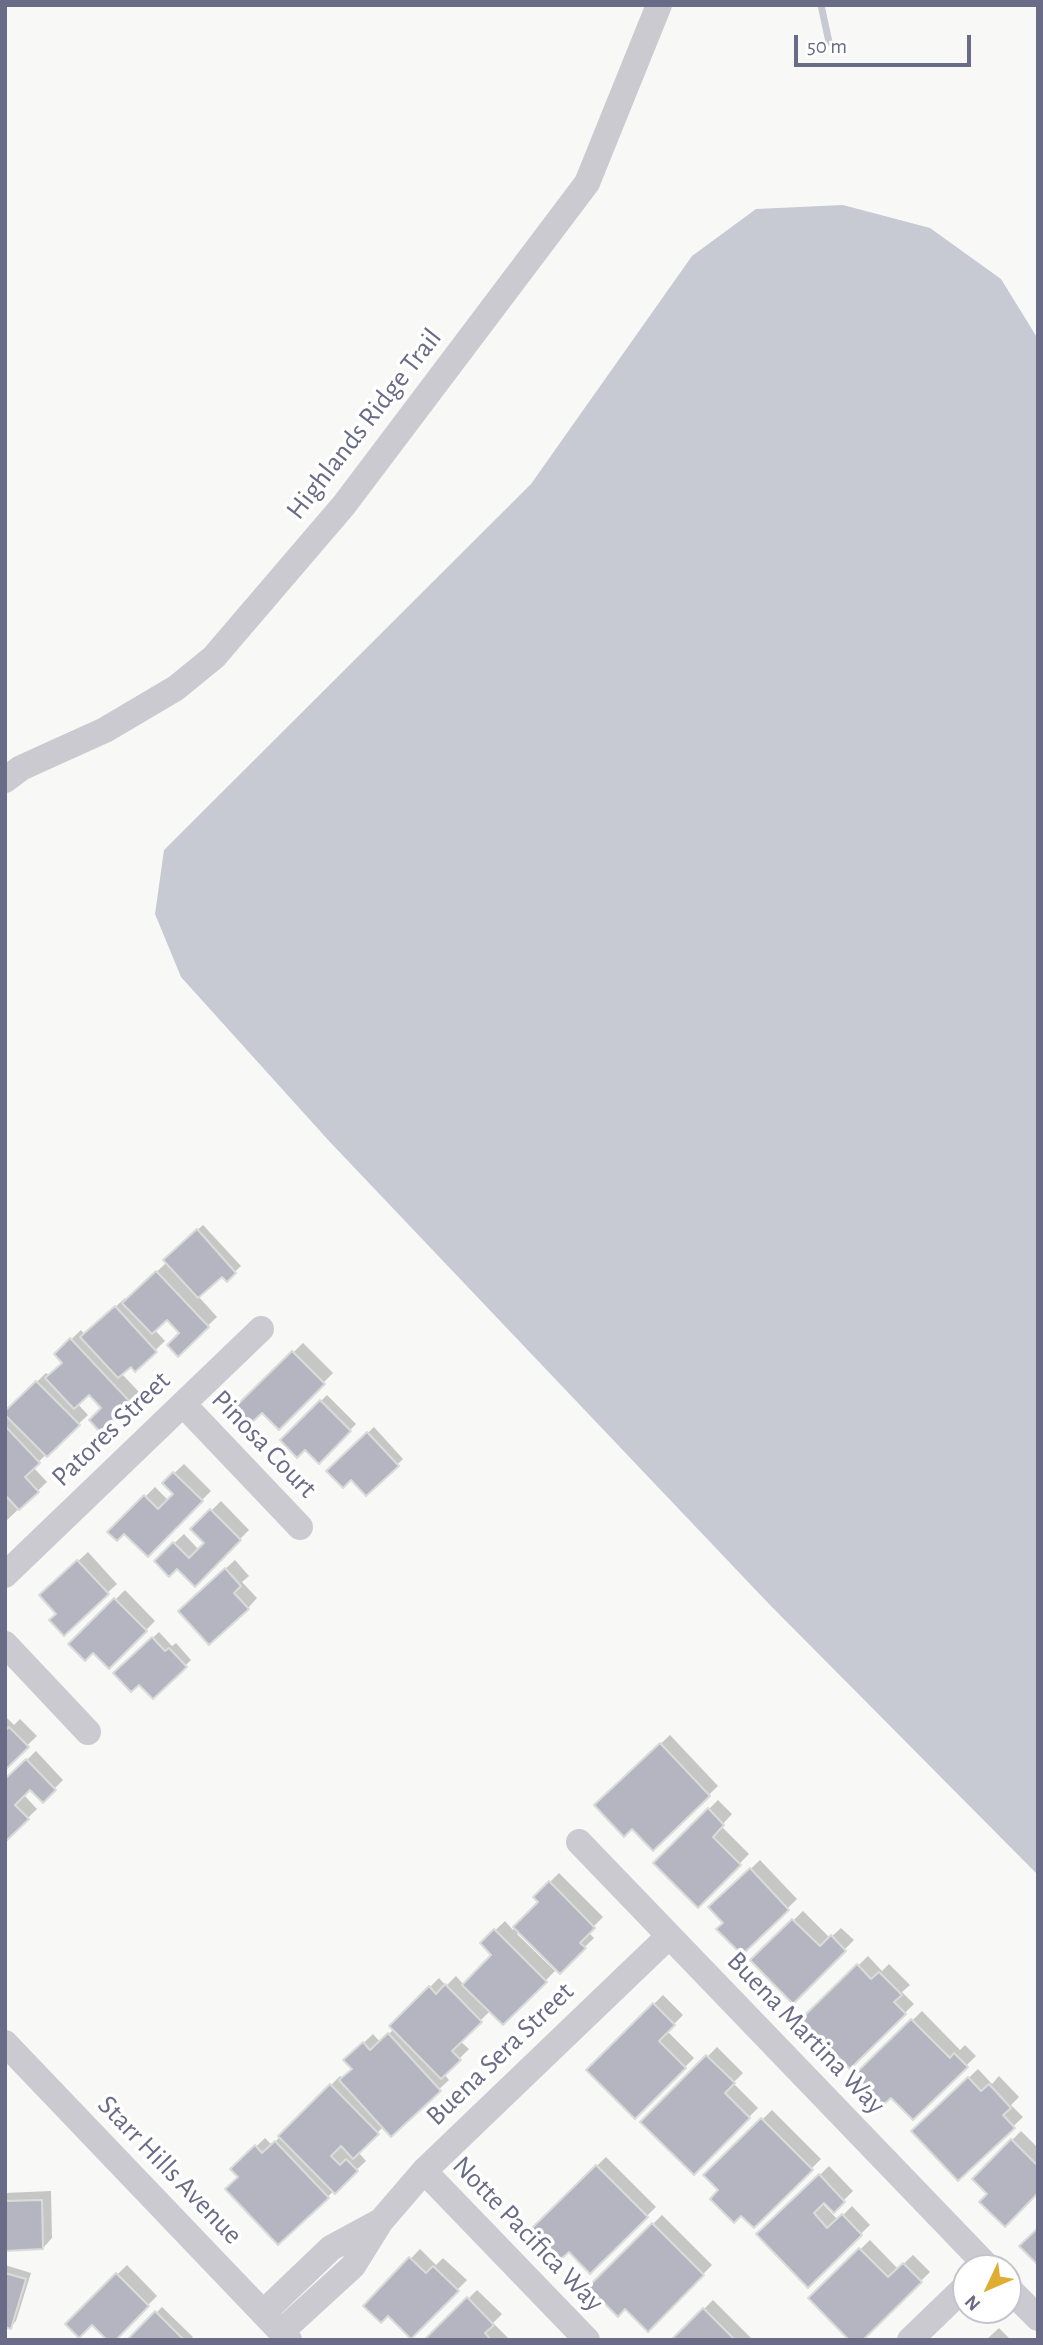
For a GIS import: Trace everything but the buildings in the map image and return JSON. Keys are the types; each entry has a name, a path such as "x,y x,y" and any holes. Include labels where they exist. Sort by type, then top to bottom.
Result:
{"street":[{"name":"Highlands Ridge Trail","path":"5,780 21,768 105,730 176,688 214,657 344,505 587,183 659,5"},
{"name":"Patores Street","path":"5,1575 261,1329"},
{"name":"Pinosa Court","path":"183,1404 300,1527"},
{"path":"5,1644 89,1732"},
{"name":"Buena Martina Way","path":"579,1842 974,2254"},
{"name":"Buena Sera Street","path":"285,2336 354,2266 381,2221 424,2171 668,1936"},
{"name":"Starr Hills Avenue","path":"5,2043 285,2336"},
{"name":"Notte Pacifica Way","path":"424,2171 587,2340"},
{"name":"Buena Sera Street","path":"263,2313 331,2248 381,2221"},
{"path":"910,2340 952,2300"},
{"path":"1022,2302 1038,2318"}],"shaded area":[{"path":"843,205 930,228 1001,279 1038,339 1038,1875 769,1604 329,1141 181,977 155,914 164,850 531,484 692,256 756,209"}],"waterway":[{"path":"821,5 829,42"}]}
